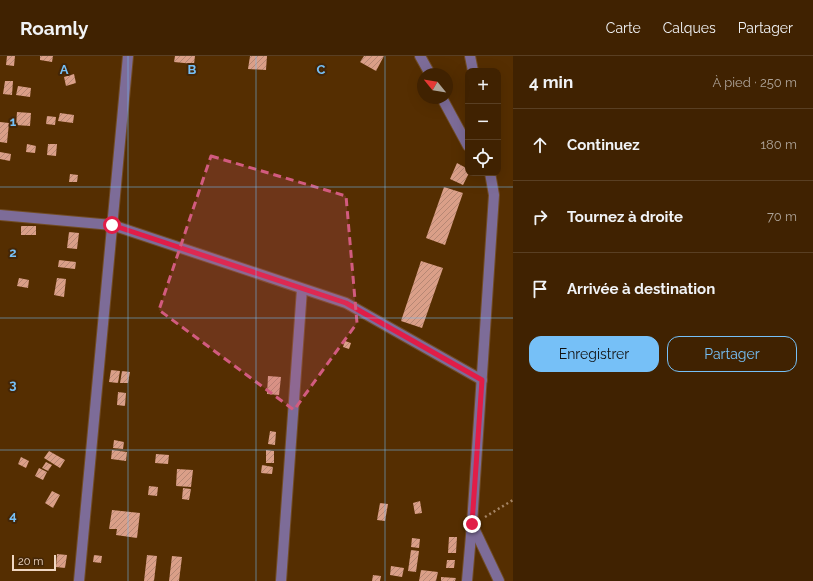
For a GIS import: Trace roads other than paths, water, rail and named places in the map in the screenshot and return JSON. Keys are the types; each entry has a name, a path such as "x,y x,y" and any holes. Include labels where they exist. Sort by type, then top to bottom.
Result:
{"street":[{"path":"79,581 128,56"},
{"path":"420,56 427,68"},
{"path":"470,56 472,68"},
{"path":"445,104 465,140"},
{"path":"484,176 494,195"},
{"path":"467,581 494,195 491,176"},
{"path":"0,215 112,225 346,303 482,380"},
{"path":"281,581 302,288"},
{"path":"472,524 499,581"}]}
